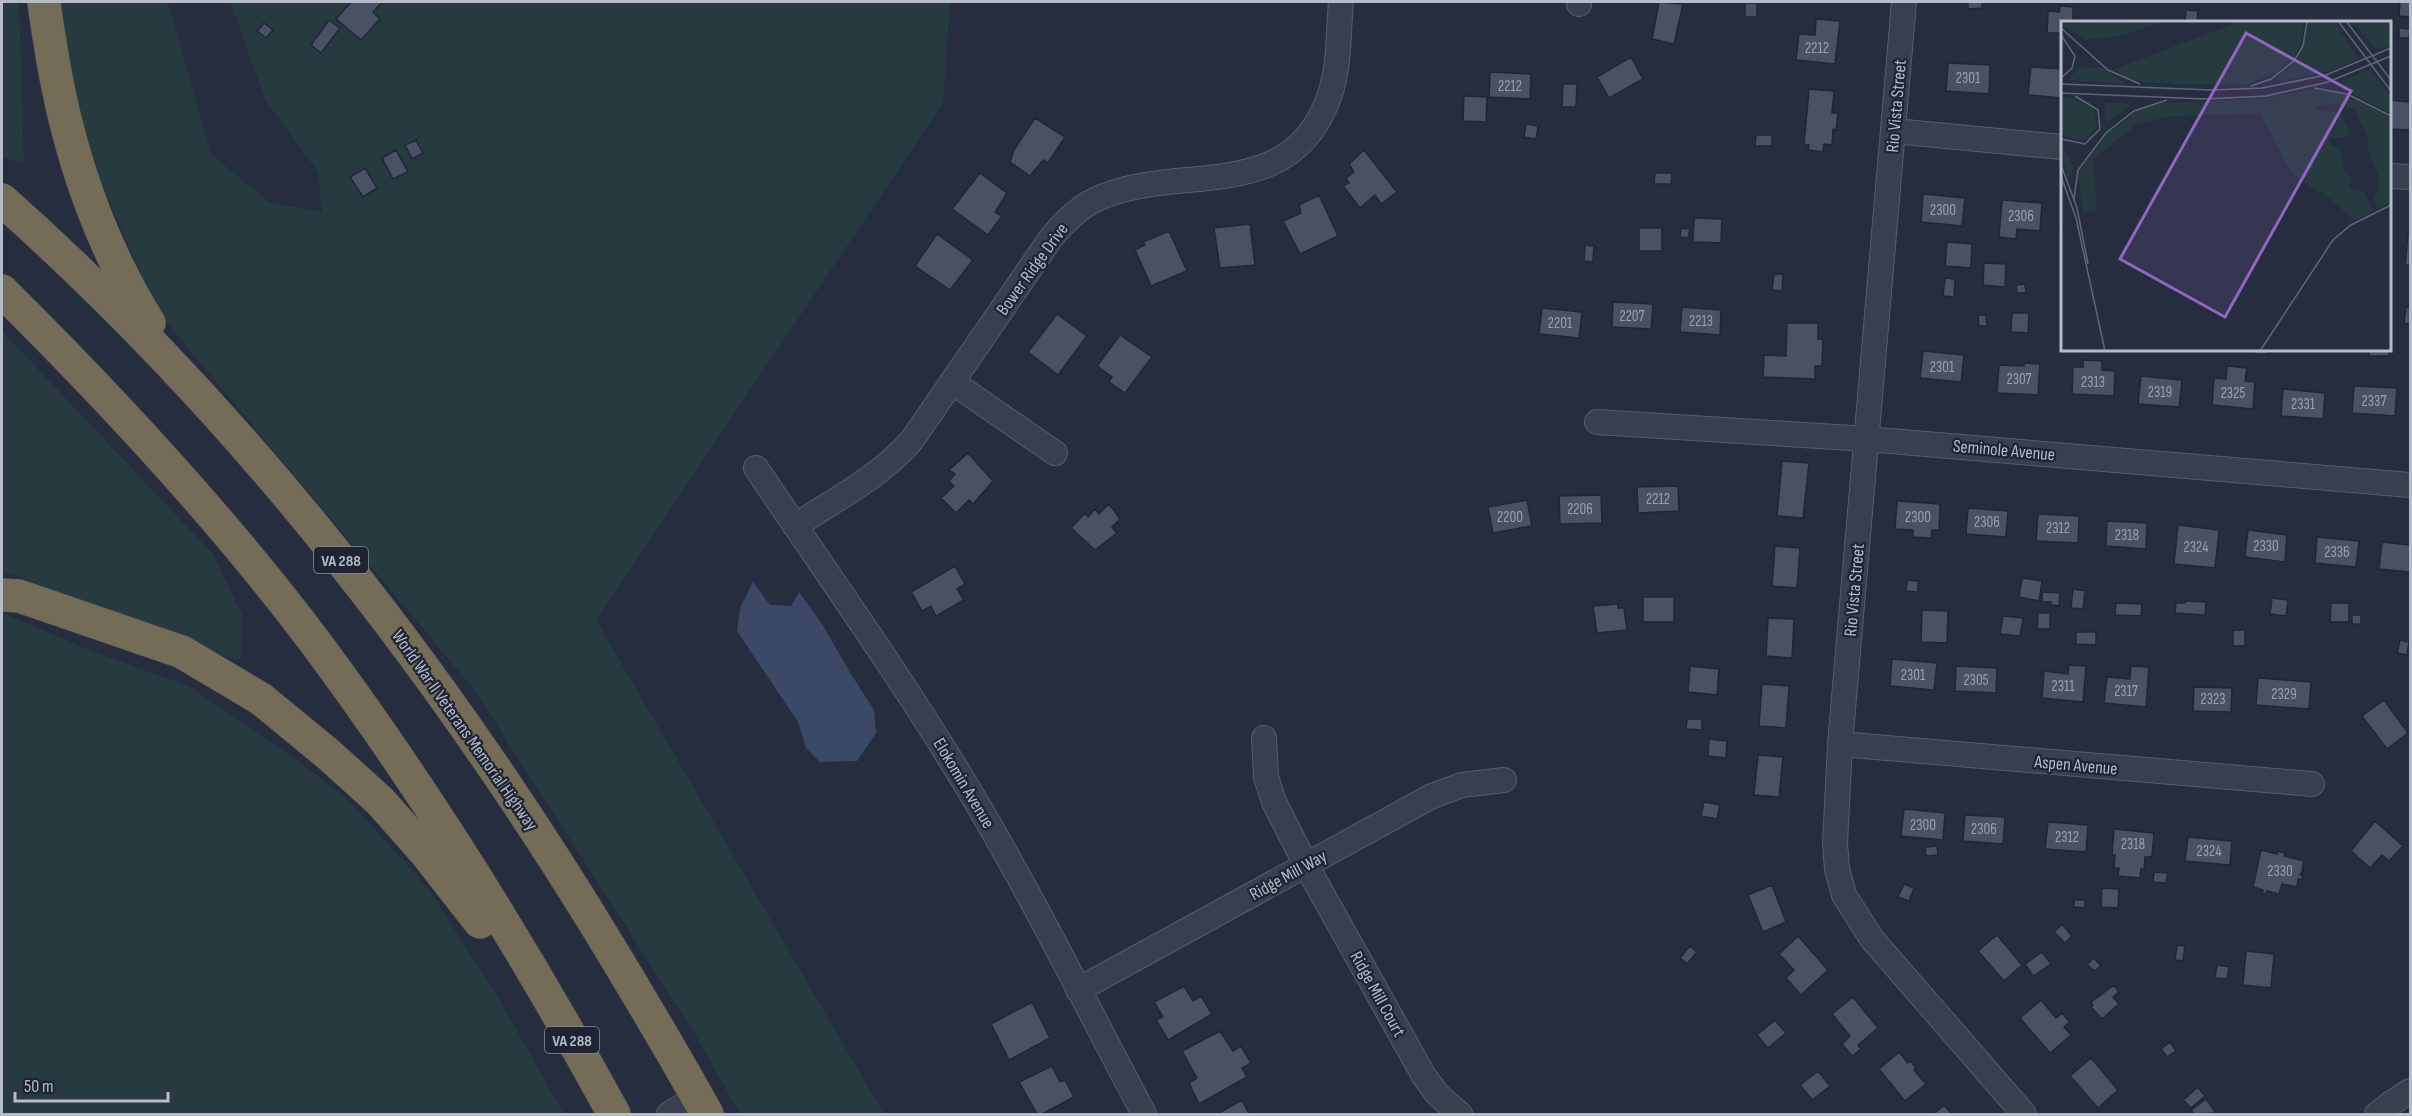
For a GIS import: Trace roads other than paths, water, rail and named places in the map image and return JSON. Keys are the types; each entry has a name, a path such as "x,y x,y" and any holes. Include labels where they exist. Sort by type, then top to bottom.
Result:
{"highway":[{"path":"44,2 62,110 86,194 125,285 181,375"},
{"path":"2,200 100,292 181,375"},
{"path":"2,291 66,354 172,470 245,554 314,641 411,780 529,966"},
{"name":"World War II Veterans Memorial Highway","path":"181,375 239,438 321,534 421,663 554,856 702,1106"},
{"path":"2,595 19,596 182,652 261,699 328,754 380,801 426,853 485,929 529,966"},
{"name":"VA 288","path":"529,966 614,1114"}],"street":[{"name":"Bower Ridge Drive","path":"795,526 862,484 897,457 952,382 1051,238 1067,219 1084,206 1104,196 1125,190 1245,174 1266,166 1288,153 1305,138 1320,117 1329,96 1334,76 1341,2"},
{"name":"Rio Vista Street","path":"1904,2 1840,744 1835,843 1844,895 1872,939 2024,1114"},
{"path":"1894,132 2061,147"},
{"path":"2391,176 2410,177"},
{"path":"952,382 1055,453"},
{"name":"Seminole Avenue","path":"1597,422 1867,439 2410,485"},
{"name":"Elokomin Avenue","path":"756,468 922,713 960,775 1001,844 1144,1114"},
{"name":"Ridge Mill Court","path":"1264,738 1269,790 1306,865 1424,1076 1438,1095 1460,1114"},
{"name":"Aspen Avenue","path":"1840,744 2312,784"},
{"name":"Ridge Mill Way","path":"1078,990 1447,790 1461,785 1504,780"},
{"path":"2377,1114 2410,1092"},
{"path":"669,1114 702,1106"}],"water":[{"path":"753,582 770,605 791,606 799,592 822,624 874,710 876,733 857,761 820,762 806,748 798,722 737,631 740,608"}]}
